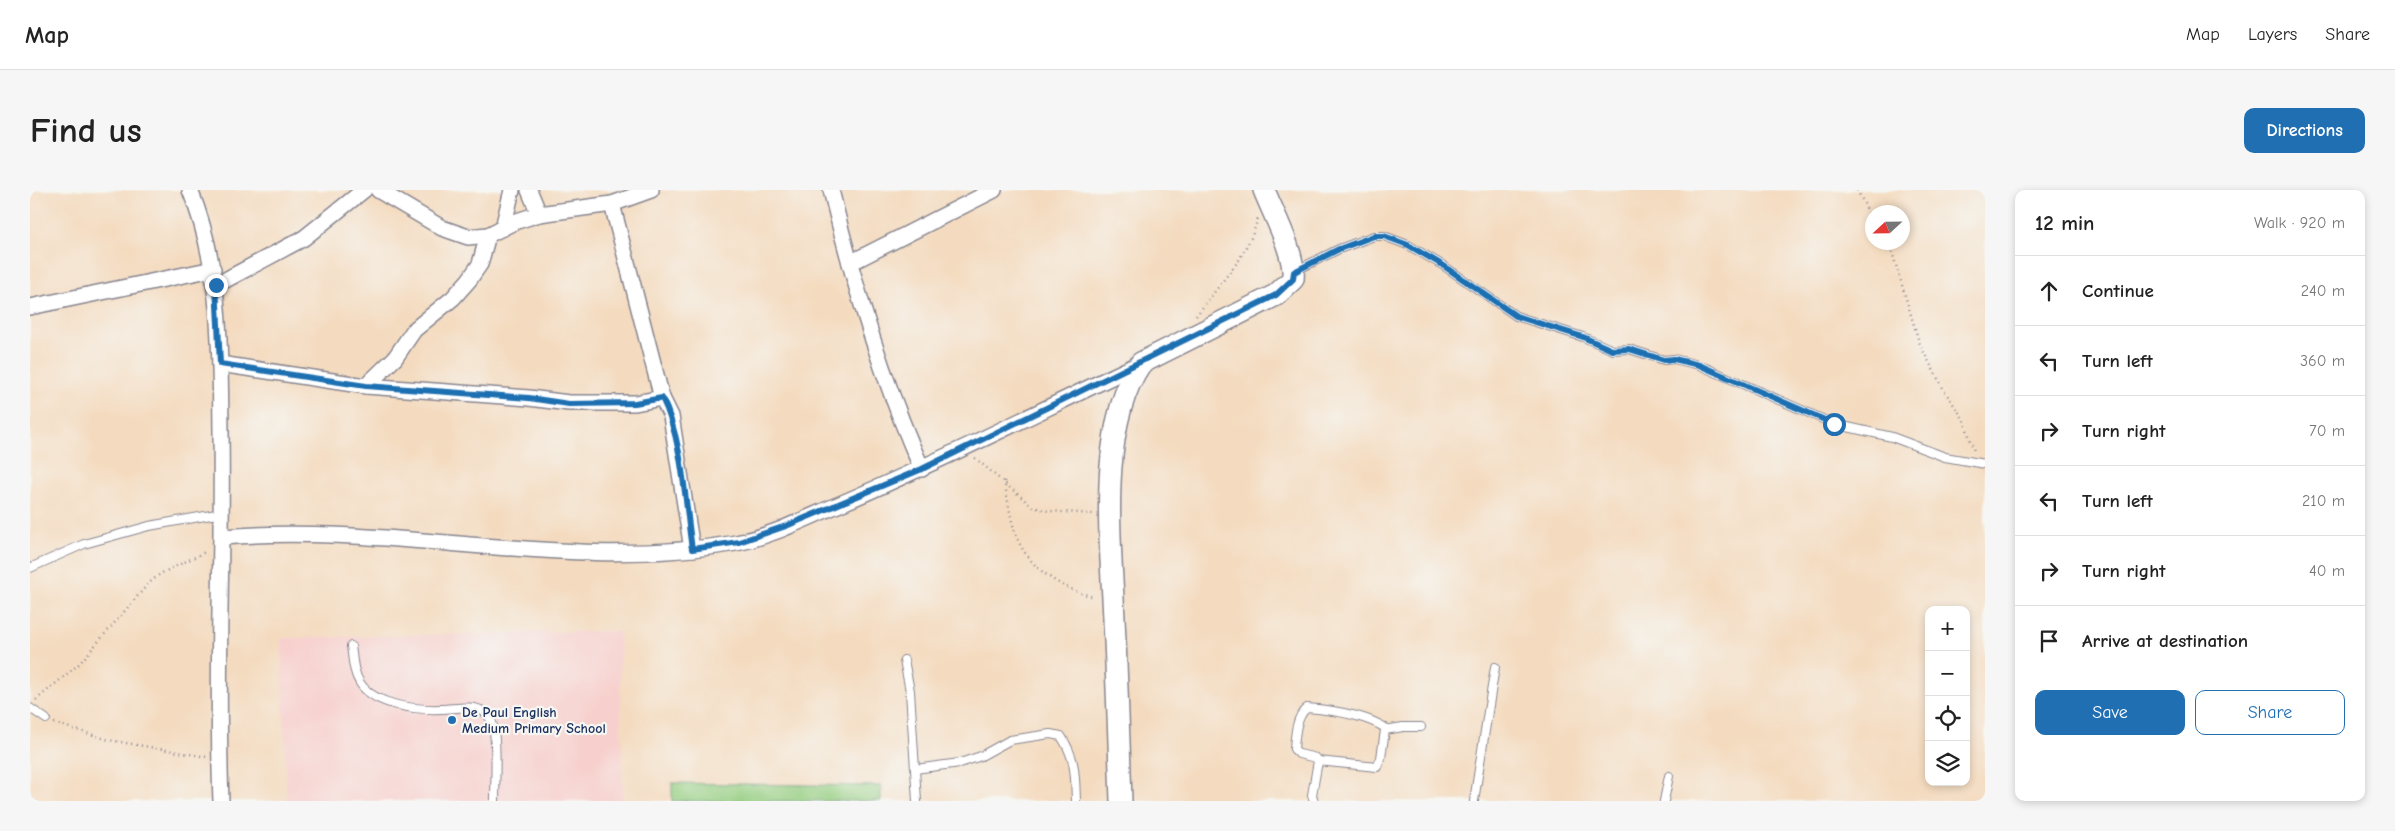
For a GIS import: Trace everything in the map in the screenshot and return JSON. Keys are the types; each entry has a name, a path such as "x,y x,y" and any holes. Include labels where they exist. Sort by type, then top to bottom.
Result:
{"street":[{"path":"190,190 205,237 216,285 220,364 222,513 219,759 221,801"},
{"path":"216,285 304,238 364,190"},
{"path":"378,190 442,228 468,237 488,235 514,222 539,214 612,204 651,190"},
{"path":"503,228 512,190"},
{"path":"529,190 539,214"},
{"path":"832,190 850,263 894,403 922,469"},
{"path":"850,263 994,190"},
{"path":"222,541 281,533 352,535 596,553 692,549 739,542 786,526 922,469 1276,295 1293,279 1294,272 1281,231 1265,195"},
{"path":"612,204 662,398 671,416 692,549"},
{"path":"366,386 395,358 414,330 453,298 469,280 480,264 488,235"},
{"path":"30,307 213,269"},
{"path":"1121,801 1110,516 1116,422 1131,376 1141,363"},
{"path":"220,364 366,386 529,398 569,404 635,403 662,398"}],"lane":[{"path":"1294,272 1339,249 1374,236 1384,236 1408,245 1444,266 1516,316 1583,337 1612,350 1629,349 1664,360 1674,359 1699,365 1834,424 1892,437 1945,457 1983,464"},
{"path":"30,568 84,544 149,526 222,513"},
{"path":"351,646 354,671 361,685 375,696 394,704 415,708 439,710 469,708 483,711 492,721 494,735 495,801"},
{"path":"904,660 910,691 917,801"},
{"path":"1474,801 1495,667"},
{"path":"32,705 46,719"},
{"path":"1387,729 1383,732 1381,758 1378,768 1318,760 1299,754 1294,749 1298,723 1303,711 1307,708 1330,710 1365,719 1387,729 1421,727"},
{"path":"915,769 960,763 981,756 1010,740 1050,734 1061,736 1071,751 1075,767 1076,801"},
{"path":"1314,801 1312,795 1318,760"},
{"path":"1664,801 1669,776"}],"path":[{"path":"1857,190 1865,205"},
{"path":"1180,342 1197,313 1239,260 1252,236 1265,195"},
{"path":"1891,250 1920,345 1944,390 1964,420 1970,441 1983,464"},
{"path":"963,450 1004,481 1033,507 1048,511 1110,516"},
{"path":"1004,481 1016,535 1030,558 1063,587 1096,597 1114,608"},
{"path":"32,705 79,664 148,584 160,574 222,541"},
{"path":"46,719 70,729 109,740 219,759"}],"shaded area":[{"name":"De Paul English Medium Primary School","path":"619,631 623,801 287,801 281,638"}],"green space":[{"path":"672,783 881,786 881,801 672,801"}],"place":[{"name":"De Paul English Medium Primary School","path":"452,720"}],"route":[{"path":"216,285 220,364 284,372 366,386 423,392 529,398 569,404 635,403 662,398 671,416 692,549 739,542 786,526 922,469 1276,295 1293,279 1294,272 1339,249 1374,236 1384,236 1408,245 1444,266 1516,316 1583,337 1612,350 1629,349 1664,360 1681,360 1699,365 1834,424"}]}
